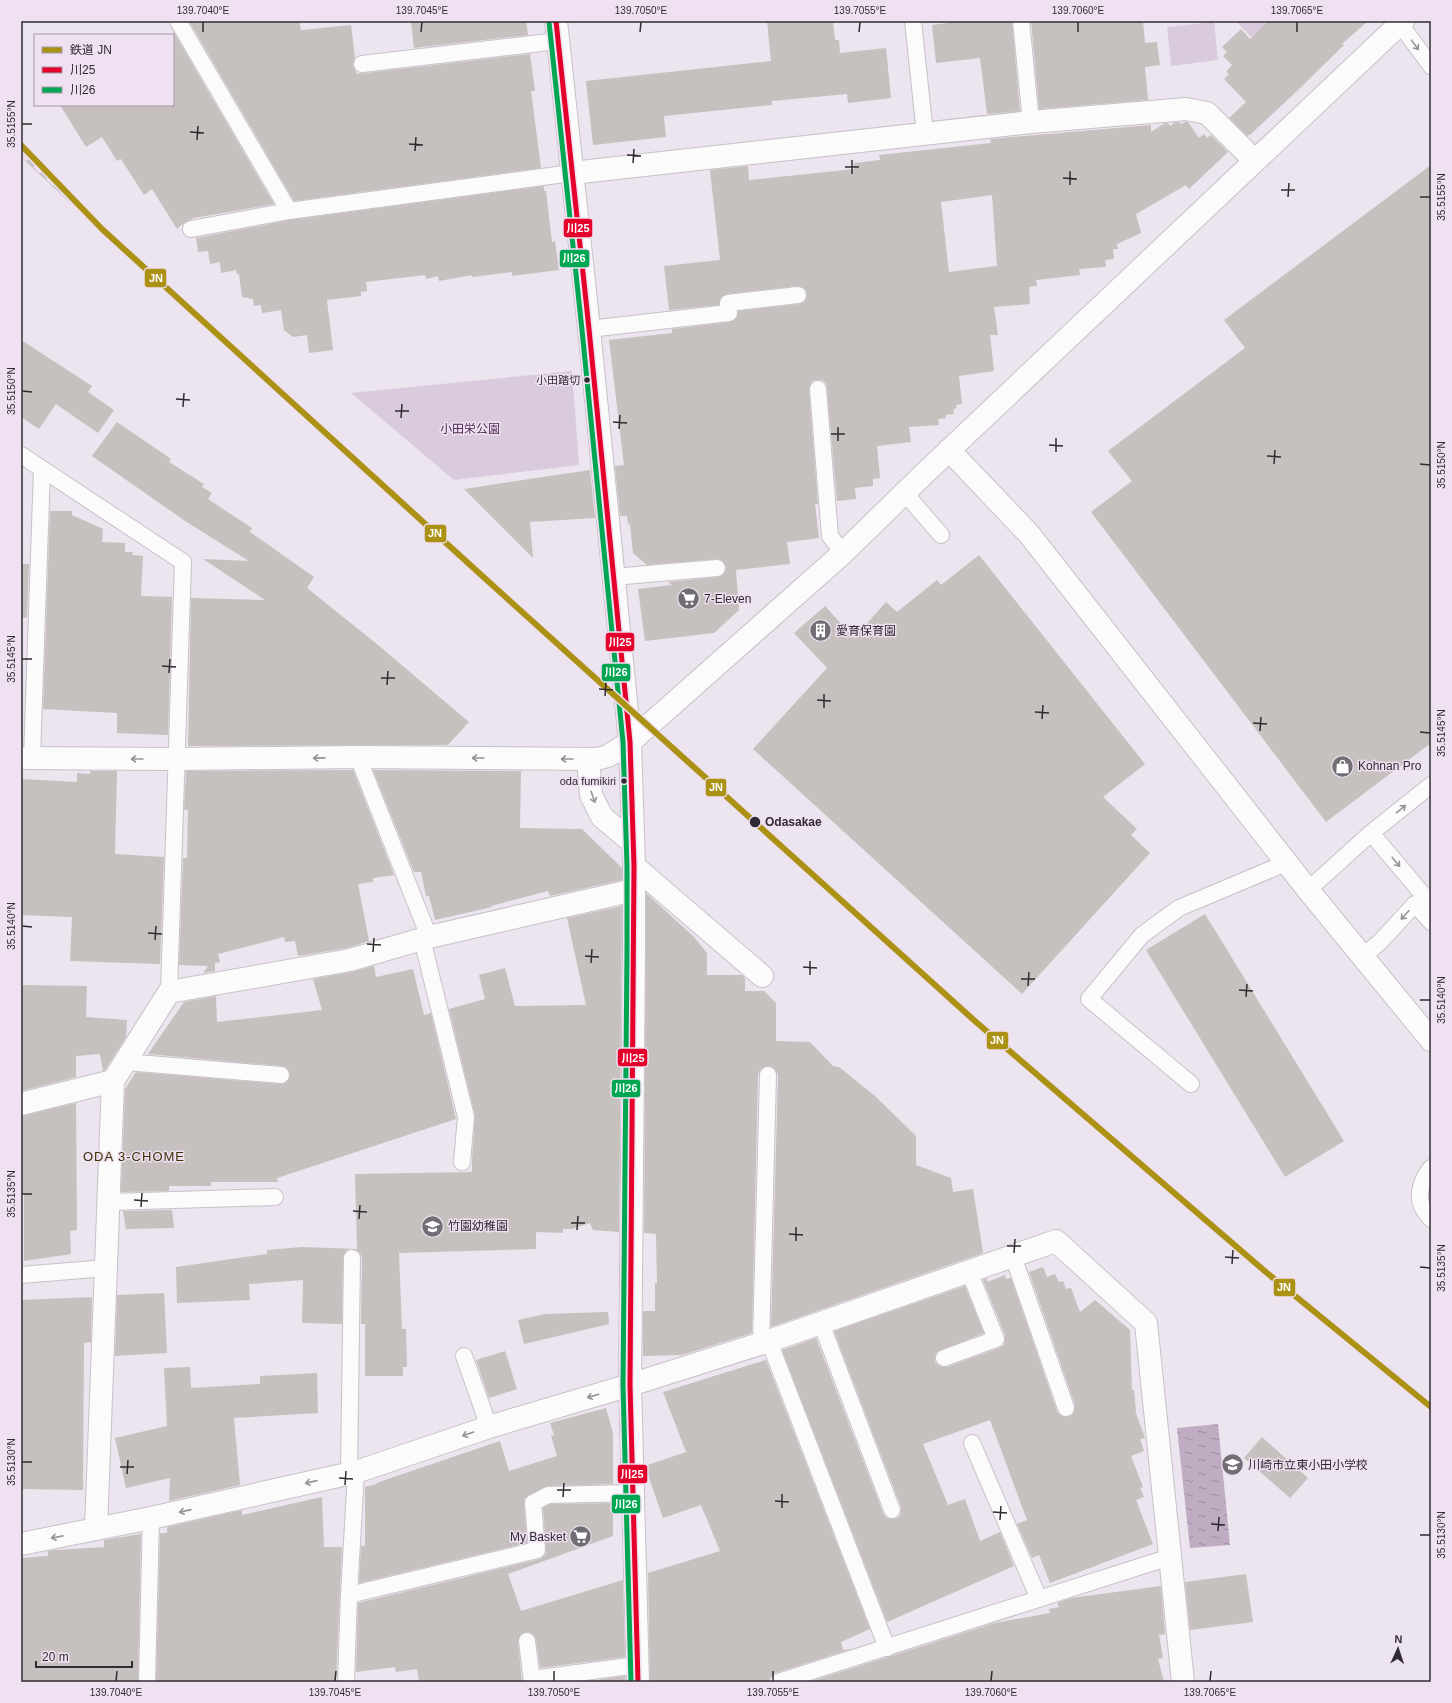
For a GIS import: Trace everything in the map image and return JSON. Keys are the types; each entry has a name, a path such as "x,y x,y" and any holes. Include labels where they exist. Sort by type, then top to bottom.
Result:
{"street":[{"path":"26,758 176,759 358,757 597,759 608,756 630,742 843,554 904,492 1401,22"},
{"path":"557,31 589,329 630,742 632,842 634,866 630,1385 638,1674"},
{"path":"572,173 1031,122 1186,109 1207,113 1254,160"},
{"path":"949,450 1029,534 1308,890 1431,1040"},
{"path":"588,758 592,795 602,816 632,842"},
{"path":"634,866 762,976"},
{"path":"96,1529 113,1081 169,992 350,960 426,938 634,890"},
{"path":"21,1104 113,1081"},
{"path":"21,1544 152,1518 353,1472 489,1427 630,1385 765,1342 1056,1241 1146,1323 1183,1682"}],"lane":[{"path":"178,21 289,211"},
{"path":"913,21 924,134"},
{"path":"1020,21 1031,122"},
{"path":"1401,22 1431,66"},
{"path":"362,64 557,31"},
{"path":"192,229 289,211 572,173"},
{"path":"589,329 729,313 728,303 798,295"},
{"path":"818,390 830,536 843,554"},
{"path":"21,456 183,562 169,992"},
{"path":"26,758 42,469"},
{"path":"904,492 941,535"},
{"path":"613,577 717,568"},
{"path":"358,757 426,938 466,1117 462,1162"},
{"path":"1308,890 1371,833 1431,785"},
{"path":"1371,833 1431,904"},
{"path":"1191,1084 1089,999 1142,935 1179,908 1286,862"},
{"path":"1362,957 1380,942 1415,904 1431,922"},
{"path":"126,1062 281,1075"},
{"path":"768,1075 765,1342 887,1648"},
{"path":"1431,1168 1427,1172 1420,1188 1421,1205 1431,1219"},
{"path":"108,1202 276,1197"},
{"path":"1013,1256 1066,1408"},
{"path":"346,1682 353,1472 352,1258"},
{"path":"21,1275 106,1268"},
{"path":"944,1358 996,1339 969,1271"},
{"path":"821,1323 892,1510"},
{"path":"464,1356 489,1427"},
{"path":"972,1443 1038,1599"},
{"path":"349,1595 538,1550 532,1503 548,1496 633,1493"},
{"path":"147,1682 152,1518"},
{"path":"778,1682 1170,1557"},
{"path":"528,1641 532,1680 638,1674"}],"green space":[{"path":"1236,21 1265,21 1264,23 1313,74 1299,87"},
{"path":"1214,22 1218,60 1171,66 1167,27"},
{"name":"小田栄公園","path":"572,371 579,465 454,480 351,393"}],"water":[{"path":"1218,1424 1230,1545 1190,1548 1177,1428"}],"building":[{"path":"189,21 299,21 301,30 351,25 355,58 353,65 357,74 530,54 535,91 531,91 541,168 294,201"},
{"path":"411,21 526,21 528,35 414,48"},
{"path":"767,21 833,21 835,40 839,40 840,53 886,48 891,98 848,103 847,94 772,101 772,105 664,116 666,137 593,145 586,81 771,61"},
{"path":"964,21 1012,21 1020,111 987,114 980,58 936,63 932,25"},
{"path":"1031,21 1143,21 1145,43 1157,42 1160,65 1145,67 1148,100 1039,109"},
{"path":"1268,21 1368,21 1342,44 1344,45 1298,90 1247,136 1229,118 1246,102 1224,79 1229,74 1226,72 1232,65 1223,56 1227,52 1222,47 1241,29 1250,39"},
{"path":"173,31 274,204 194,218 185,222 177,229 152,189 144,195 121,159 117,161 102,137 86,147 61,106 174,106"},
{"path":"1175,122 1179,122 1181,124 1188,122 1199,138 1204,134 1207,138 1211,135 1228,152 1189,189 1186,185 1136,214 1141,233 1117,244 1118,249 1113,249 1114,259 1105,260 1106,267 1079,269 1080,275 1036,280 1037,286 1029,287 1030,304 994,307 998,335 990,335 994,371 959,376 962,404 956,405 957,408 953,409 954,414 946,415 946,418 938,419 939,425 909,427 911,442 877,446 880,478 873,479 873,486 855,488 856,499 837,501 826,383 822,380 812,381 809,390 818,504 815,504 819,538 787,542 790,564 736,570 739,610 714,633 645,641 638,589 672,585 668,582 718,577 725,572 726,567 721,560 717,559 647,565 633,553 630,524 628,525 627,516 620,516 615,466 624,465 609,340 672,333 672,329 730,322 737,317 738,311 799,304 804,302 807,294 805,289 797,286 727,294 720,299 719,305 669,310 664,266 720,260 710,170 748,166 749,180 854,169 854,163 880,160 879,155 991,143 990,139 1151,125 1151,132 1165,123 1168,123 1170,126","holes":["992,195 997,266 949,272 941,202"]},
{"path":"1431,165 1431,743 1326,822 1091,512 1132,481 1108,451 1245,348 1224,320"},
{"path":"544,186 544,191 546,191 552,242 555,241 559,270 512,276 512,272 472,277 472,275 439,281 438,276 426,279 425,275 366,282 367,291 361,292 361,296 327,300 333,350 309,353 307,335 293,337 284,330 281,310 262,313 261,305 254,306 253,299 242,297 239,274 237,274 236,270 221,273 220,262 210,264 208,251 198,252 196,238 290,220"},
{"path":"21,340 92,386 88,392 114,410 98,433 56,404 39,429 21,417"},
{"path":"117,422 171,459 169,462 204,484 202,487 212,493 208,499 252,528 250,532 314,577 307,588 378,645 469,722 448,745 188,746 191,598 265,600 203,559 249,561 185,521 92,456"},
{"path":"590,470 595,518 530,522 533,558 464,489"},
{"path":"50,511 72,511 72,515 103,529 102,542 125,543 125,552 133,552 132,555 143,556 141,596 172,597 168,735 117,733 117,713 43,709"},
{"path":"979,555 1145,764 1103,797 1137,829 1131,835 1150,853 1022,994 753,749 827,668 794,633 825,606 854,638 886,602 897,612 937,580 941,585"},
{"path":"21,564 29,564 27,618 21,617"},
{"path":"353,770 394,875 373,878 373,882 358,884 369,941 347,948 298,956 295,941 285,942 284,937 218,954 220,962 215,963 215,971 203,973 208,966 179,965 183,858 187,858 188,810 184,810 186,771"},
{"path":"373,770 521,771 520,828 582,829 622,868 622,880 550,896 548,891 491,906 492,907 435,920 429,896 426,896 421,872 414,872"},
{"path":"90,771 117,771 115,854 164,857 160,964 70,961 72,917 21,915 21,779 77,782 77,773 90,774"},
{"path":"646,893 694,937 707,953 707,975 742,975 745,978 745,991 764,991 776,1003 776,1041 810,1042 833,1066 839,1067 875,1096 916,1136 916,1165 951,1178 953,1192 973,1189 983,1253 771,1327 778,1075 773,1067 764,1067 760,1070 758,1075 752,1333 682,1355 643,1356 643,1311 655,1311 655,1283 657,1283 656,1234 644,1233"},
{"path":"622,906 619,1232 593,1230 590,1223 572,1229 563,1229 563,1233 536,1232 536,1249 399,1253 402,1329 406,1329 407,1367 403,1367 403,1376 365,1376 365,1324 361,1324 362,1258 360,1253 356,1250 347,1250 343,1257 342,1324 302,1323 303,1280 249,1284 250,1300 177,1303 176,1267 267,1254 267,1250 302,1247 357,1249 355,1174 472,1172 475,1115 449,1009 485,999 479,975 505,968 515,1006 586,1005 567,918"},
{"path":"1205,914 1344,1141 1285,1177 1146,950"},
{"path":"374,966 376,977 413,969 424,1015 431,1013 456,1119 277,1178 278,1182 211,1182 211,1186 169,1186 169,1191 121,1192 125,1089 136,1072 280,1084 285,1083 290,1076 289,1071 282,1066 148,1054 184,1002 216,996 217,1022 322,1010 313,979 352,972"},
{"path":"21,985 87,986 86,1017 127,1020 126,1037 105,1070 103,1071 100,1054 76,1056 76,1077 21,1091"},
{"path":"76,1103 77,1230 70,1231 71,1254 24,1261 24,1193 21,1194 21,1116"},
{"path":"172,1210 174,1228 126,1229 123,1211"},
{"path":"1043,1267 1047,1277 1055,1274 1059,1282 1063,1281 1066,1289 1071,1288 1080,1312 1095,1300 1130,1330 1132,1390 1134,1390 1136,1413 1145,1438 1140,1439 1144,1451 1131,1456 1143,1487 1140,1488 1144,1497 1136,1500 1153,1544 1050,1583 1039,1555 1032,1558 1017,1524 1027,1520 990,1420 923,1444 948,1505 965,1499 980,1541 1000,1532 1014,1566 887,1622 782,1350 816,1338 883,1513 886,1518 895,1519 900,1516 901,1507 834,1331 965,1286 984,1333 937,1352 935,1362 942,1367 947,1367 1004,1345 1005,1335 983,1280 987,1278 987,1282 1005,1275 1006,1279 1011,1278 1057,1411 1060,1415 1069,1417 1073,1414 1075,1405 1029,1272"},
{"path":"164,1293 167,1353 115,1356 117,1295"},
{"path":"92,1297 91,1342 84,1343 83,1490 21,1489 21,1300"},
{"path":"608,1312 609,1324 524,1344 518,1320 545,1314"},
{"path":"505,1351 517,1389 489,1398 476,1360"},
{"path":"766,1360 870,1629 841,1642 843,1650 851,1649 775,1673 771,1676 769,1682 650,1682 648,1573 720,1551 701,1505 663,1518 645,1466 686,1452 663,1392"},
{"path":"190,1367 191,1388 260,1384 260,1376 317,1373 318,1413 234,1418 240,1485 169,1501 170,1478 126,1488 115,1438 167,1426 164,1368"},
{"path":"606,1408 613,1433 613,1484 548,1486 529,1495 524,1499 527,1543 359,1583 361,1546 365,1546 365,1487 500,1441 509,1471 557,1456 551,1436 554,1435 550,1423"},
{"path":"1262,1437 1308,1478 1290,1498 1244,1458"},
{"path":"322,1497 324,1547 342,1547 336,1680 315,1682 156,1682 160,1533 167,1533 167,1527 242,1510 242,1515"},
{"path":"613,1503 613,1536 508,1574 521,1611 623,1580 625,1657 540,1668 536,1639 534,1635 526,1632 521,1634 518,1642 522,1682 419,1682 417,1669 396,1672 395,1667 356,1672 358,1603 540,1559 546,1554 543,1508 550,1504"},
{"path":"141,1534 138,1682 21,1682 21,1558 48,1556 48,1551 104,1547 104,1540"},
{"path":"1246,1574 1253,1622 1190,1630 1185,1582"},
{"path":"1161,1586 1165,1634 1159,1635 1163,1658 1158,1659 1164,1682 809,1682 995,1623 1050,1613 1049,1609 1059,1607 1057,1603 1071,1598"},
{"path":"625,1676 626,1682 581,1682"}],"railway":[{"path":"21,154 102,229"}],"rail line":[{"name":"JN","path":"21,145 102,229 479,573 976,1022 1267,1273 1431,1407"}],"transit line":[{"name":"川25","path":"556,21 589,329 630,742 634,866 630,1385 638,1682"},
{"name":"川26","path":"549,22 582,330 623,742 627,866 623,1385 631,1682"}],"place":[{"name":"小田踏切","path":"587,380"},
{"name":"7-Eleven","path":"689,599"},
{"name":"愛育保育園","path":"820,631"},
{"name":"Kohnan Pro","path":"1342,766"},
{"name":"oda fumikiri","path":"624,781"},
{"name":"Odasakae","path":"755,822"},
{"name":"竹園幼稚園","path":"432,1226"},
{"name":"川崎市立東小田小学校","path":"1233,1465"},
{"name":"My Basket","path":"581,1537"}],"district":[{"name":"ODA 3-CHOME","path":"134,1156"}]}
